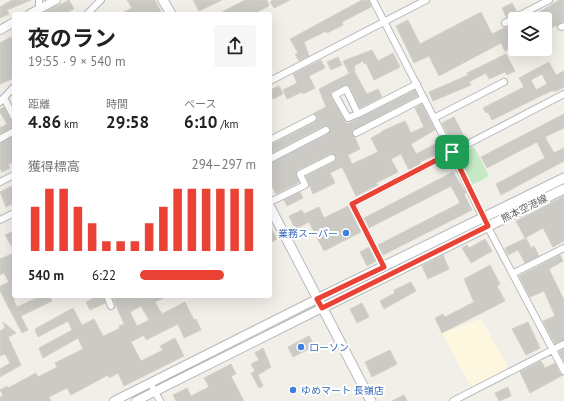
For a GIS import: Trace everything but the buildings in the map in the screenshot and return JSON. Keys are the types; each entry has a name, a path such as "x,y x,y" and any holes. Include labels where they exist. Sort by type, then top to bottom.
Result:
{"main road":[{"path":"163,0 170,12"},
{"name":"熊本空港線","path":"322,308 486,222 564,178"},
{"name":"熊本空港線","path":"317,299 384,267 564,189"},
{"path":"272,211 371,401"}],"street":[{"path":"39,0 39,9"},
{"path":"34,12 56,0"},
{"path":"89,12 101,0"},
{"path":"373,0 564,371"},
{"path":"272,80 426,0"},
{"path":"505,23 549,0"},
{"path":"0,30 12,23"},
{"path":"434,118 504,82"},
{"path":"358,114 346,89 335,95 348,118 358,114 417,84"},
{"path":"12,89 2,100 12,114"},
{"path":"384,267 352,204 564,94"},
{"path":"356,133 424,98"},
{"path":"272,139 313,118"},
{"path":"272,158 326,130"},
{"path":"0,139 12,132"},
{"path":"272,201 305,185 300,174 332,158"},
{"path":"0,182 12,176"},
{"path":"0,220 12,214"},
{"path":"514,273 564,248"},
{"path":"108,298 112,306"},
{"path":"114,401 317,299"},
{"path":"136,401 322,308"},
{"path":"453,401 564,344"},
{"path":"150,383 160,401"}],"shaded area":[{"path":"481,319 508,367 473,391 442,333"}],"green space":[{"path":"474,147 489,176 472,185 457,156"},
{"path":"448,242 391,271 346,290 423,252"}],"waterway":[{"path":"0,97 12,85"}],"place":[{"name":"業務スーパー","path":"346,233"},
{"name":"ローソン","path":"301,347"},
{"name":"ゆめマート 長嶺店","path":"293,390"}],"route":[{"path":"452,152 488,226 322,308 317,299 384,267 352,204 452,152"}]}
